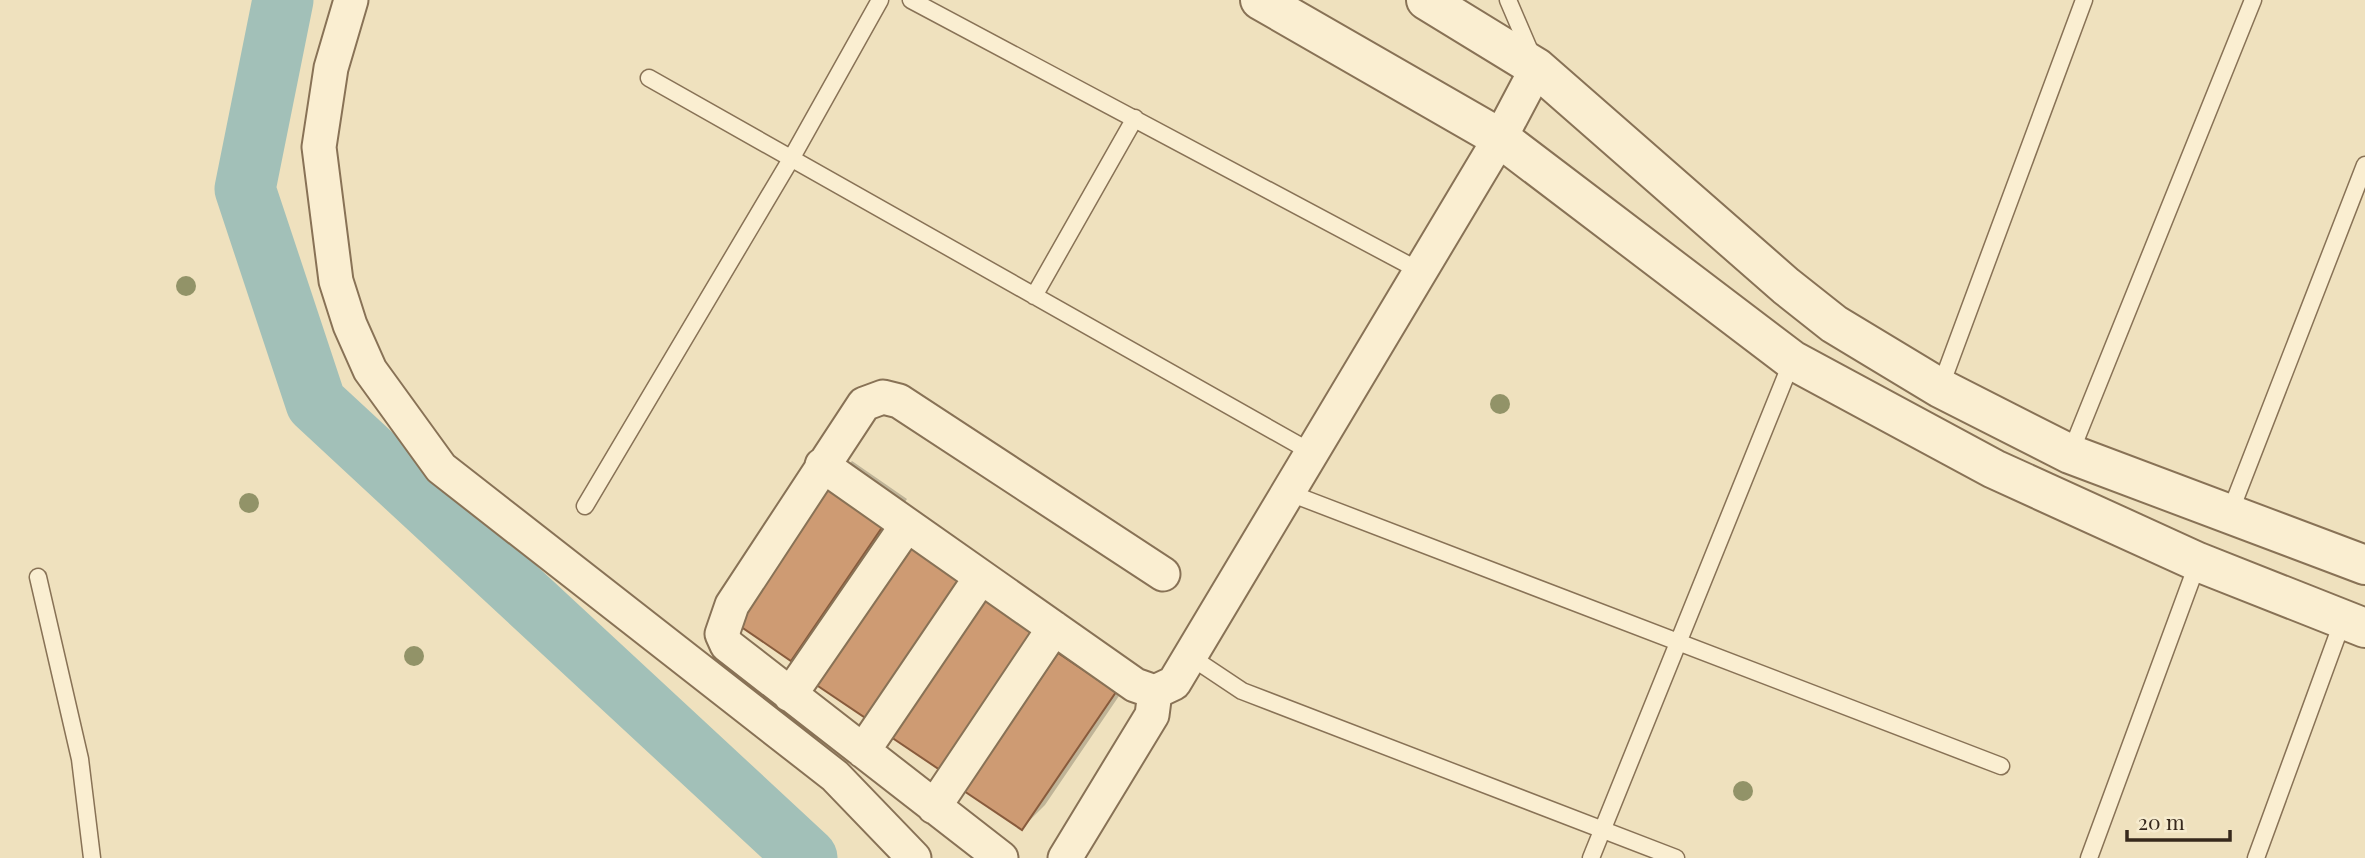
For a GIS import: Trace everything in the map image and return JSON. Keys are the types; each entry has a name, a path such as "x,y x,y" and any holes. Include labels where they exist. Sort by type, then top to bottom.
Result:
{"street":[{"path":"351,0 331,68 319,147 336,281 350,325 370,370 401,417 441,468 835,776 914,858"},
{"path":"1260,0 1500,138 1792,360 1994,469 2198,562 2354,624"},
{"path":"1426,0 1537,68 1786,286 1834,324 1940,388 2070,454 2365,565"},
{"path":"822,465 1135,685 1154,692 1174,683 1500,138 1537,68"},
{"path":"1001,858 727,645 722,634 723,623 822,465 864,404 883,397 899,401 1163,574"},
{"path":"790,695 908,525"},
{"path":"863,751 981,577"},
{"path":"934,807 1055,628"},
{"path":"1065,858 1152,715 1154,692"}],"lane":[{"path":"585,506 791,159 880,0"},
{"path":"911,0 1420,271"},
{"path":"1508,0 1537,68"},
{"path":"1940,388 2084,0"},
{"path":"2070,454 2253,0"},
{"path":"649,78 1311,452"},
{"path":"1034,296 1135,118"},
{"path":"2229,516 2365,165"},
{"path":"1591,858 1792,360"},
{"path":"1287,492 2001,766"},
{"path":"2089,858 2198,562"},
{"path":"38,577 80,759 92,858"},
{"path":"2256,858 2354,624"},
{"path":"1191,657 1242,691 1676,858"}],"building":[{"path":"827,484 885,523 791,661 734,622"},
{"path":"906,544 964,583 870,721 812,682"},
{"path":"979,594 1036,634 943,772 885,733"},
{"path":"1058,653 1116,692 1022,830 964,791"}],"waterway":[{"path":"283,0 245,189 316,403 807,858"}]}
